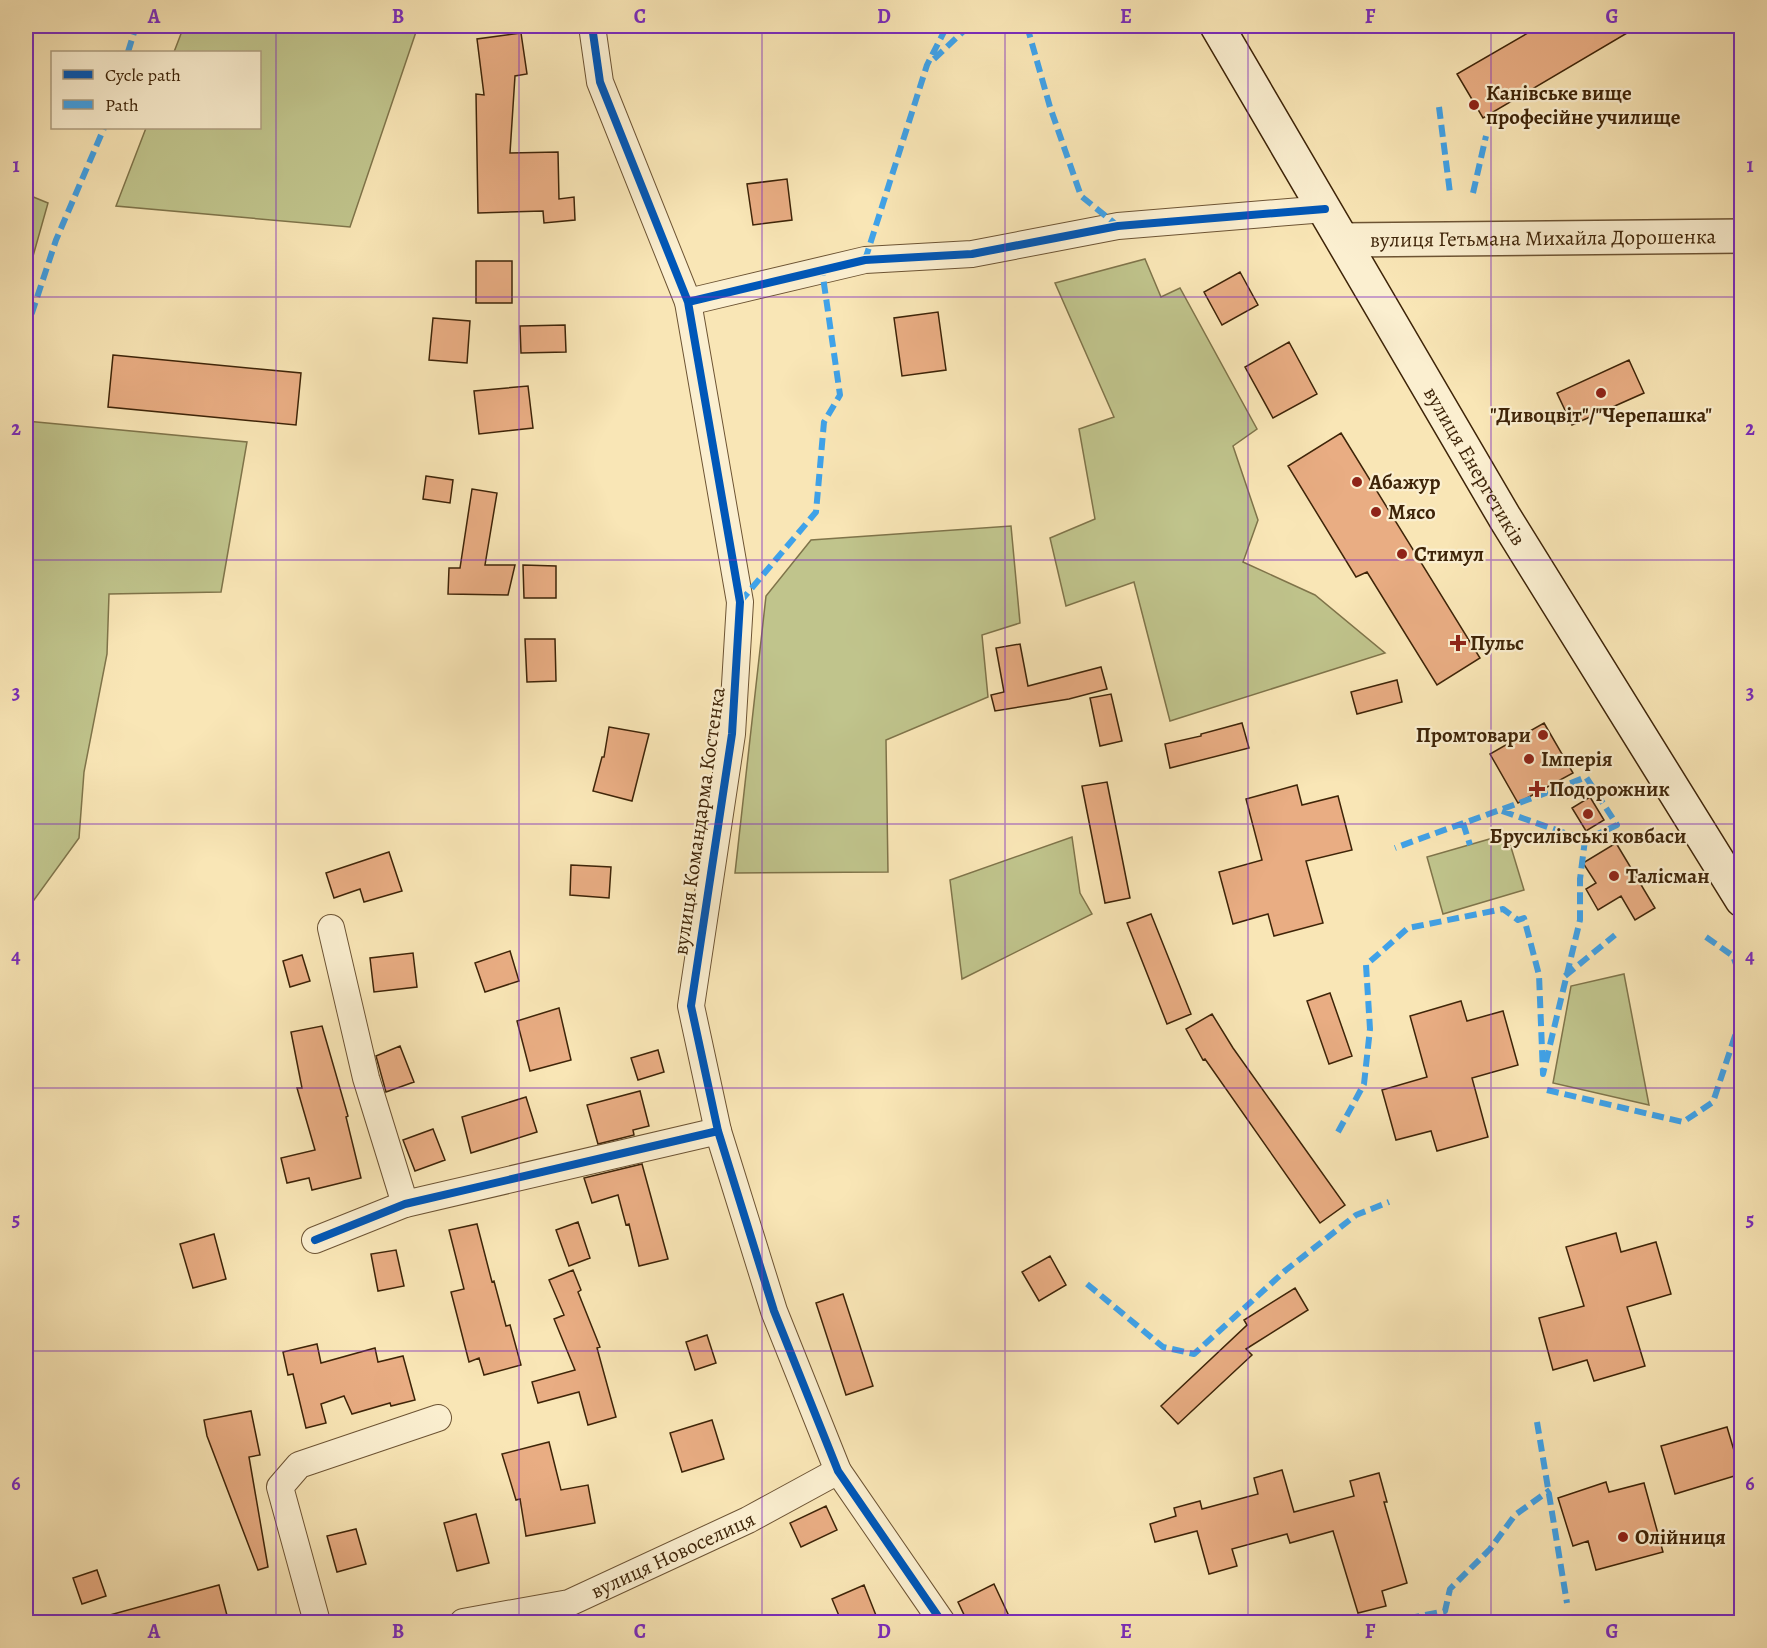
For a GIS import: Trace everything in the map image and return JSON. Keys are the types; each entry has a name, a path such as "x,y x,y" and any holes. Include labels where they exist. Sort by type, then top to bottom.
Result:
{"main road":[{"name":"вулиця Енергетиків","path":"1217,26 1505,518 1742,900"},
{"name":"вулиця Гетьмана Михайла Дорошенка","path":"1343,240 1742,236"}],"street":[{"name":"вулиця Командарма Костенка","path":"592,26 600,82 688,302 740,602 732,734 691,1006 718,1131 774,1311 838,1471 942,1623"},
{"path":"688,302 865,260 972,254 1118,226 1325,209"},
{"path":"331,928 366,1078 405,1204"},
{"path":"315,1240 405,1204 718,1131"},
{"path":"317,1623 280,1487 299,1465 438,1418"},
{"name":"вулиця Новоселиця","path":"463,1623 569,1603 748,1520 838,1471"}],"green space":[{"path":"184,26 418,26 350,227 116,206 146,129 261,129 261,51 174,51"},
{"path":"26,194 48,203 26,281"},
{"path":"1145,259 1161,297 1180,288 1257,429 1233,446 1258,520 1243,562 1315,595 1385,653 1170,721 1134,582 1066,606 1050,538 1095,519 1079,429 1114,417 1055,283"},
{"path":"26,421 247,442 221,592 109,594 107,654 84,772 79,838 26,911"},
{"path":"1011,526 1020,623 982,635 988,697 886,740 888,872 735,873 766,596 811,540"},
{"path":"1507,834 1524,890 1443,914 1427,857"},
{"path":"1072,837 1080,893 1092,914 962,979 950,880"},
{"path":"1624,974 1649,1105 1553,1083 1571,986"}],"building":[{"path":"1540,26 1639,26 1483,118 1457,74"},
{"path":"521,33 527,74 515,76 510,153 558,152 559,199 574,197 575,220 544,223 543,211 478,213 476,94 484,95 477,39"},
{"path":"787,179 792,220 753,225 747,184"},
{"path":"476,261 512,261 512,303 476,303"},
{"path":"1240,272 1258,305 1222,325 1204,292"},
{"path":"938,312 946,370 902,376 894,318"},
{"path":"433,318 470,321 467,363 429,360"},
{"path":"565,325 566,352 521,353 520,326"},
{"path":"1289,342 1317,394 1273,418 1245,367"},
{"path":"113,355 301,373 296,425 108,407"},
{"name":"\"Дивоцвіт\"/\"Черепашка\"","path":"1629,360 1644,393 1572,425 1557,393"},
{"path":"528,386 533,428 479,434 474,391"},
{"path":"1341,433 1480,658 1437,685 1367,572 1356,577 1288,466"},
{"path":"426,476 453,480 450,503 423,499"},
{"path":"472,489 497,493 485,565 515,565 508,595 448,594 449,568 460,568"},
{"path":"523,565 556,566 556,598 524,598"},
{"path":"525,639 555,639 556,681 527,682"},
{"path":"1020,644 1028,686 1101,667 1107,689 1069,699 995,711 991,695 1004,692 996,648"},
{"path":"1397,680 1402,702 1357,714 1351,692"},
{"path":"1111,694 1122,741 1100,746 1090,698"},
{"path":"1242,723 1249,748 1170,768 1165,744"},
{"name":"Імперія","path":"1544,723 1573,773 1518,803 1490,754"},
{"path":"609,727 649,734 632,801 593,791 602,757 604,757"},
{"path":"1107,782 1130,898 1105,903 1082,786"},
{"path":"1297,785 1302,805 1338,796 1352,850 1306,861 1323,923 1274,936 1268,914 1233,924 1219,872 1262,860 1246,799"},
{"name":"Брусилівські ковбаси","path":"1590,797 1604,820 1586,831 1572,808"},
{"name":"Талісман","path":"1616,843 1655,908 1635,920 1621,896 1598,910 1586,889 1596,883 1583,863"},
{"path":"389,852 402,891 364,902 360,889 334,898 326,873"},
{"path":"571,865 611,867 609,898 570,895"},
{"path":"1151,914 1191,1014 1167,1024 1127,923"},
{"path":"510,951 519,981 485,992 475,963"},
{"path":"413,953 417,987 374,992 370,958"},
{"path":"302,955 310,981 290,987 283,961"},
{"path":"1330,993 1352,1056 1329,1064 1307,1001"},
{"path":"1461,1001 1467,1021 1503,1011 1518,1065 1472,1078 1488,1137 1437,1151 1431,1131 1396,1140 1382,1090 1427,1077 1410,1016"},
{"path":"559,1008 571,1060 530,1071 517,1021"},
{"path":"1212,1014 1233,1048 1345,1205 1320,1223 1205,1059 1203,1060 1186,1029"},
{"path":"322,1026 348,1116 346,1117 361,1178 312,1190 309,1178 287,1183 281,1158 315,1150 297,1088 302,1088 291,1032"},
{"path":"400,1046 414,1082 386,1092 376,1056"},
{"path":"658,1050 664,1072 638,1080 631,1058"},
{"path":"640,1091 649,1126 633,1130 634,1135 598,1144 587,1105"},
{"path":"526,1097 537,1132 471,1153 462,1117"},
{"path":"433,1129 445,1160 415,1171 403,1140"},
{"path":"642,1164 668,1259 639,1266 629,1224 626,1225 618,1195 592,1203 584,1178"},
{"path":"578,1222 590,1258 569,1266 556,1230"},
{"path":"477,1224 492,1282 494,1281 506,1326 510,1325 521,1365 484,1375 479,1358 469,1362 451,1292 464,1289 449,1230"},
{"path":"1616,1233 1621,1252 1656,1242 1671,1294 1627,1307 1645,1366 1594,1381 1587,1360 1553,1370 1539,1318 1584,1306 1566,1247"},
{"path":"214,1234 226,1279 193,1288 180,1244"},
{"path":"396,1250 404,1286 378,1291 371,1254"},
{"path":"1050,1256 1066,1285 1039,1301 1022,1272"},
{"path":"573,1270 581,1290 578,1292 600,1347 597,1348 616,1417 588,1425 579,1392 538,1403 532,1382 575,1370 554,1319 564,1315 549,1280"},
{"path":"1295,1288 1308,1310 1246,1349 1252,1355 1178,1424 1161,1406 1247,1325 1244,1320"},
{"path":"843,1294 873,1386 846,1395 816,1303"},
{"path":"707,1335 716,1363 695,1370 686,1342"},
{"path":"317,1344 321,1363 375,1348 378,1362 403,1356 415,1400 391,1406 390,1403 352,1414 344,1396 321,1404 326,1423 306,1428 293,1374 288,1375 283,1352"},
{"path":"251,1411 260,1455 249,1457 268,1567 258,1570 207,1436 204,1420"},
{"path":"712,1420 724,1459 682,1472 670,1433"},
{"path":"1727,1427 1741,1474 1675,1494 1661,1446"},
{"path":"549,1442 561,1490 588,1485 595,1523 526,1536 520,1499 516,1500 502,1454"},
{"path":"1282,1470 1294,1512 1354,1496 1350,1481 1379,1473 1387,1502 1384,1502 1407,1583 1382,1591 1386,1606 1358,1613 1333,1531 1290,1543 1287,1534 1232,1549 1237,1566 1209,1574 1197,1531 1155,1542 1150,1524 1176,1516 1174,1508 1200,1501 1202,1509 1258,1494 1254,1478"},
{"path":"1606,1482 1609,1492 1644,1483 1663,1552 1596,1570 1588,1541 1573,1546 1558,1498"},
{"path":"826,1506 837,1530 801,1547 790,1523"},
{"path":"476,1514 489,1563 457,1571 444,1523"},
{"path":"356,1529 366,1564 337,1572 327,1536"},
{"path":"97,1570 106,1596 82,1604 73,1578"},
{"path":"994,1584 1008,1614 990,1623 968,1623 958,1602"},
{"path":"219,1585 229,1623 107,1623 106,1616"},
{"path":"864,1585 879,1623 842,1623 832,1599"}],"marked path":[{"path":"128,51 136,26"},
{"path":"865,260 927,65 947,26"},
{"path":"934,59 969,26"},
{"path":"1027,26 1050,107 1081,196 1118,226"},
{"path":"1439,107 1450,193"},
{"path":"26,331 56,240 104,129"},
{"path":"1473,193 1486,136"},
{"path":"740,602 816,512 824,422 840,395 822,270"},
{"path":"1338,1132 1364,1084 1370,1029 1366,965 1408,928 1503,909 1518,920 1524,918 1539,975 1543,1074 1580,920 1580,879 1585,840 1617,825 1586,777 1395,848"},
{"path":"1502,811 1585,840"},
{"path":"1463,823 1470,845"},
{"path":"1565,976 1615,935"},
{"path":"1706,937 1733,956 1742,981"},
{"path":"1547,1090 1683,1122 1713,1102 1735,1036 1742,1026"},
{"path":"1087,1284 1163,1347 1194,1354 1286,1270 1356,1215 1389,1202"},
{"path":"1537,1422 1567,1603"},
{"path":"1390,1622 1445,1611 1450,1589 1490,1549 1515,1515 1550,1490"}],"cycle path":[{"path":"592,26 600,82 688,302 740,602 732,734 691,1006 718,1131 774,1311 838,1471 942,1622"},
{"path":"688,302 865,260 972,254 1118,226 1325,209"},
{"path":"315,1240 405,1204 718,1131"}],"place":[{"name":"Канівське вище професійне училище","path":"1474,105"},
{"name":"\"Дивоцвіт\"/\"Черепашка\"","path":"1601,393"},
{"name":"Абажур","path":"1357,482"},
{"name":"Мясо","path":"1376,512"},
{"name":"Стимул","path":"1402,554"},
{"name":"Пульс","path":"1458,643"},
{"name":"Промтовари","path":"1543,735"},
{"name":"Імперія","path":"1529,759"},
{"name":"Подорожник","path":"1537,789"},
{"name":"Брусилівські ковбаси","path":"1588,814"},
{"name":"Талісман","path":"1614,876"},
{"name":"Олійниця","path":"1623,1537"}]}
